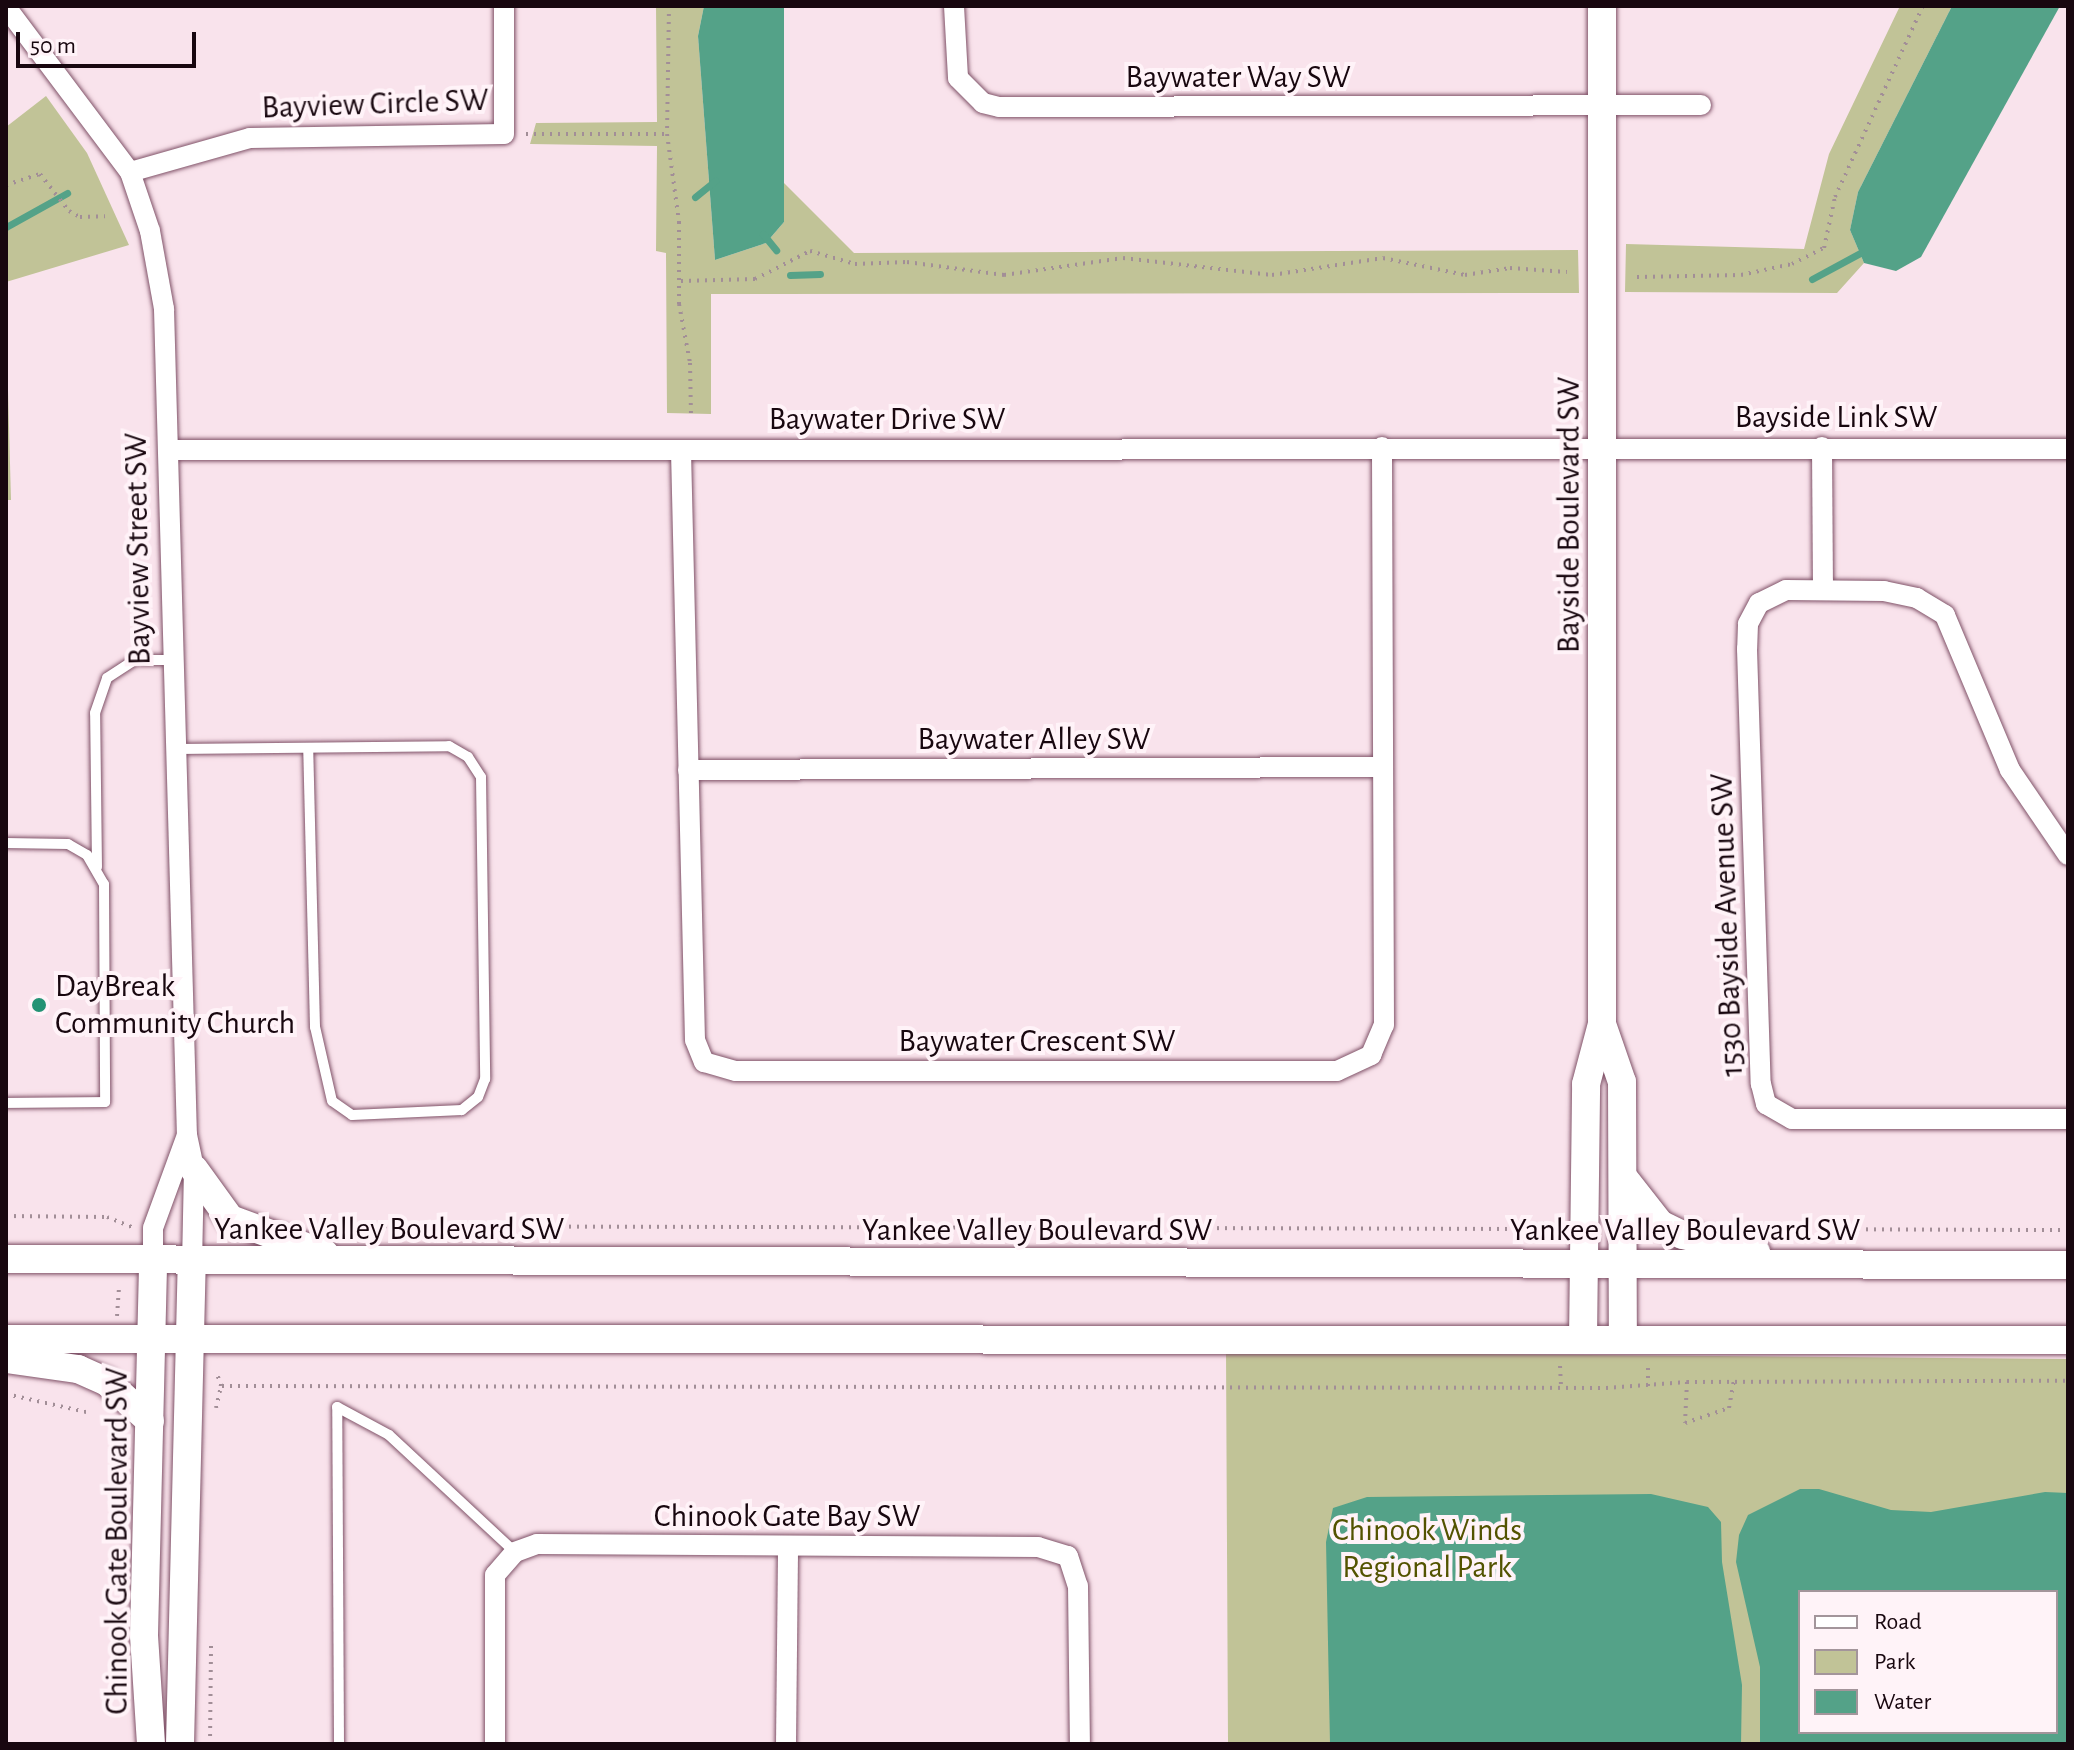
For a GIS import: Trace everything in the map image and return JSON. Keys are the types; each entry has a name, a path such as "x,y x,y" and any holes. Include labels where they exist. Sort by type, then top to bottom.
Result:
{"main road":[{"name":"Bayside Boulevard SW","path":"1571,1348 1583,1264 1586,1084 1602,1024 1602,6"},
{"name":"Bayside Boulevard SW","path":"1602,1024 1622,1082 1623,1340"},
{"path":"194,1169 213,1202 230,1219 349,1262"},
{"path":"1624,1178 1650,1215 1683,1235 1835,1264"},
{"name":"Yankee Valley Boulevard SW","path":"6,1259 192,1262 2068,1265"},
{"name":"Bayview Street SW","path":"152,1339 153,1261"},
{"name":"Bayview Street SW","path":"190,1339 192,1262"},
{"path":"6,1339 1571,1348 1623,1340 2068,1340"},
{"name":"Chinook Gate Boulevard SW","path":"151,1744 144,1635 152,1339"},
{"name":"Chinook Gate Boulevard SW","path":"180,1744 190,1339"},
{"path":"6,1359 78,1369 107,1382 150,1421"}],"street":[{"name":"Bayview Circle SW","path":"130,172 250,138 504,134 504,6"},
{"name":"Baywater Way SW","path":"954,6 958,78 983,103 999,107 1602,105"},
{"name":"Bayview Street SW","path":"6,7 130,172 150,231 164,309 171,450 187,1135 194,1169 192,1262"},
{"path":"1602,105 1701,105"},
{"name":"Baywater Crescent SW","path":"681,451 695,1040 704,1062 718,1069 1337,1071 1371,1055 1384,1025 1382,447"},
{"name":"Baywater Drive SW","path":"171,450 1603,447"},
{"name":"Bayside Link SW","path":"1603,447 2068,449"},
{"path":"1822,447 1823,588"},
{"name":"1530 Bayside Avenue SW","path":"2068,855 2010,770 1945,615 1917,598 1823,588 1786,590 1759,603 1748,624 1761,1084 1766,1104 1792,1119 2068,1119"},
{"name":"Baywater Alley SW","path":"688,770 1381,767"},
{"name":"Bayview Street SW","path":"153,1261 153,1228 187,1135"},
{"name":"Chinook Gate Bay SW","path":"515,1552 537,1544 1038,1547 1068,1556 1078,1586 1080,1744"},
{"path":"786,1744 788,1546"},
{"path":"495,1744 495,1575 515,1552"}],"lane":[{"path":"6,1103 105,1102 104,884 97,867 95,713 107,678 135,660 175,660"},
{"path":"177,749 449,746 468,757 481,777 485,1079 478,1097 462,1110 352,1115 332,1101 315,1027 308,748"},
{"path":"6,843 68,844 97,867"},
{"path":"339,1744 337,1407 389,1435 515,1552"}],"path":[{"path":"669,6 667,134 691,417"},
{"path":"1637,277 1741,275 1792,264 1824,248 1835,197 1923,6"},
{"path":"504,134 667,134"},
{"path":"6,185 33,173 46,179 69,211 80,217 105,216"},
{"path":"681,281 755,279 810,251 855,264 907,262 1004,275 1123,258 1272,275 1383,258 1465,275 1510,268 1567,272"},
{"path":"6,1216 114,1219 122,1227 116,1338"},
{"path":"322,1225 1520,1229 1544,1223 1558,1236"},
{"path":"1758,1226 2068,1230"},
{"path":"1561,1388 1571,1348"},
{"path":"1648,1356 1648,1387"},
{"path":"221,1386 1561,1388 1648,1387 1734,1381 2068,1381"},
{"path":"1687,1382 1685,1423 1729,1408 1734,1381"},
{"path":"6,1394 90,1413"}],"green space":[{"path":"656,6 704,6 698,36 715,260 766,243 784,222 783,182 854,253 1578,250 1579,293 711,294 711,414 667,413 666,253 656,251 657,146 530,144 536,123 657,122"},
{"path":"1900,6 1952,6 1858,192 1850,230 1864,263 1837,293 1625,292 1626,244 1804,249 1829,154"},
{"path":"46,96 87,153 129,245 6,282 6,127"},
{"path":"6,317 11,500 6,500"},
{"name":"Chinook Winds Regional Park","path":"1226,1352 2068,1359 2068,1744 1228,1744"}],"water":[{"path":"704,6 784,6 784,222 766,243 715,260 698,36"},
{"path":"1952,6 2060,6 1921,257 1896,271 1864,263 1850,230 1858,192"},
{"path":"1800,1489 1819,1489 1891,1510 1931,1512 2045,1492 2068,1493 2068,1744 1760,1744 1760,1667 1736,1562 1739,1535 1748,1515"},
{"path":"1651,1494 1708,1507 1721,1522 1722,1562 1742,1685 1741,1744 1330,1744 1326,1542 1333,1508 1367,1497"}],"waterway":[{"path":"695,197 715,181"},
{"path":"6,227 67,193"},
{"path":"763,234 776,250"},
{"path":"1812,279 1860,253"},
{"path":"790,275 820,274"}],"place":[{"name":"DayBreak Community Church","path":"39,1005"}]}
